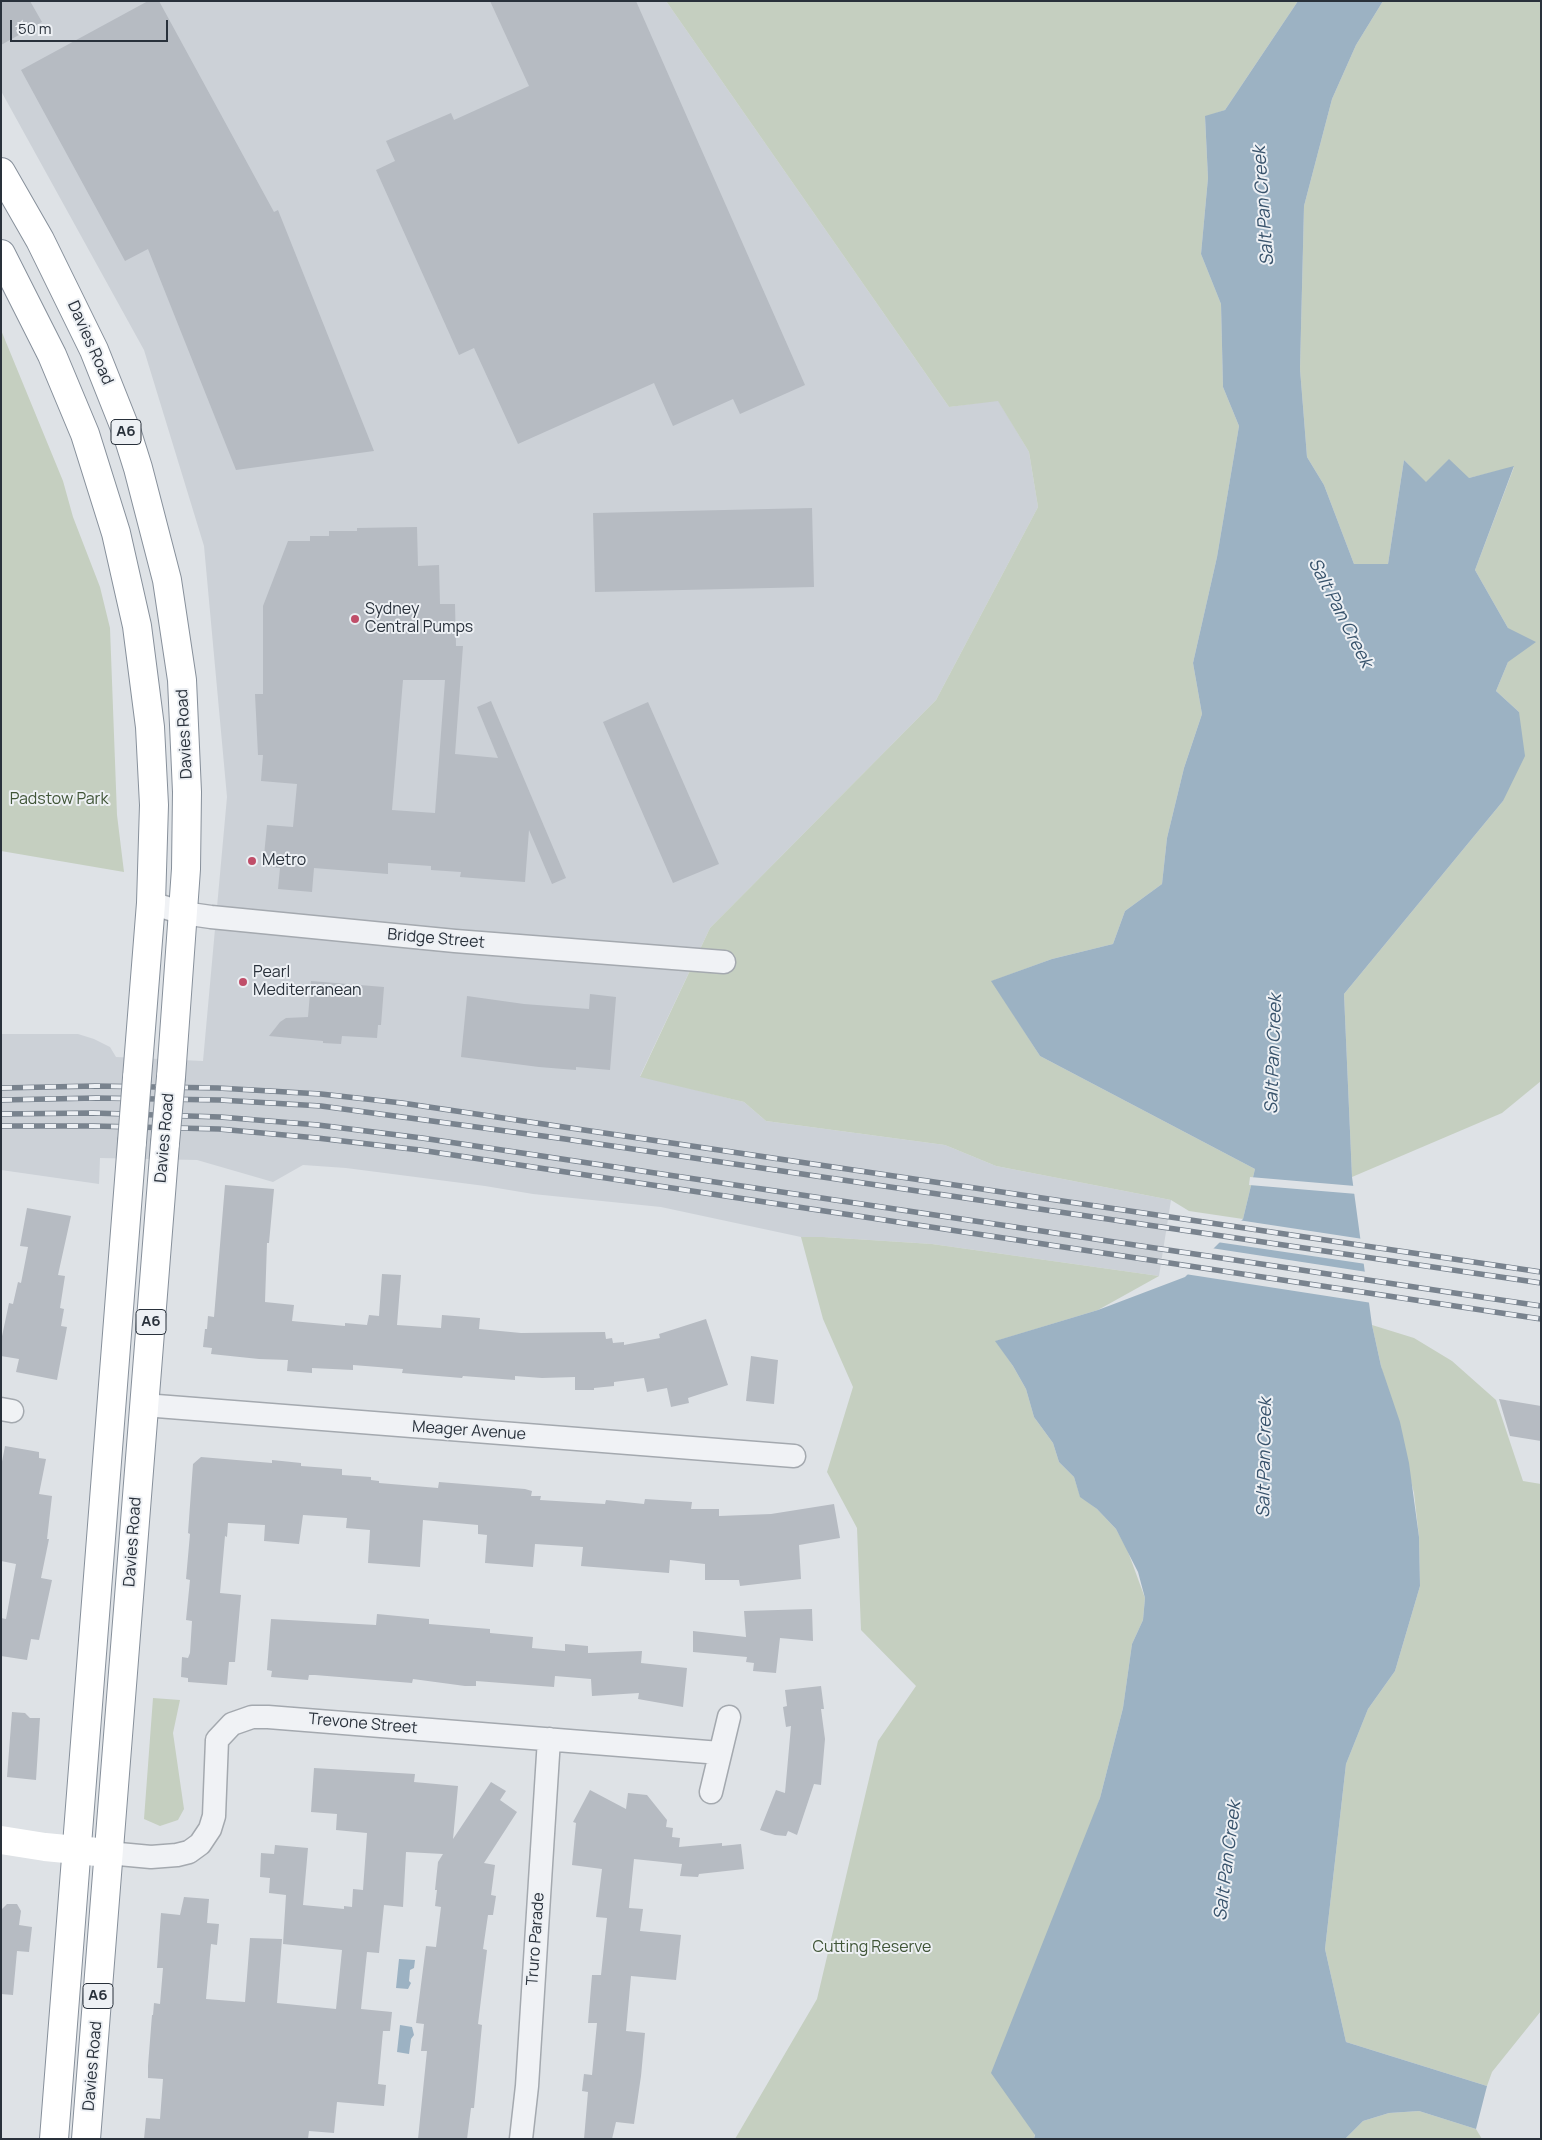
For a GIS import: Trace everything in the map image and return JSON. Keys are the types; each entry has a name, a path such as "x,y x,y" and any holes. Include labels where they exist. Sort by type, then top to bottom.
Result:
{"main road":[{"name":"Davies Road","path":"1,172 40,240 94,350 127,433 154,524 167,580 182,680 187,792 183,913 86,2139"},
{"name":"Davies Road","path":"1,254 52,354 75,409 101,480 126,571 137,626 150,727 154,805 150,903 138,1078 107,1447 54,2139"},
{"path":"107,1447 127,1422 144,1405"},
{"path":"1,1840 108,1853"}],"street":[{"name":"Bridge Street","path":"150,903 183,913 455,941 724,962"},
{"name":"Meager Avenue","path":"144,1405 794,1456"},
{"name":"Trevone Street","path":"108,1853 177,1856 188,1852 200,1844 210,1829 214,1816 217,1740 232,1724 241,1719 268,1716 720,1753"},
{"path":"711,1792 728,1717"},
{"name":"Truro Parade","path":"521,2139 527,2086 549,1739"}],"shaded area":[{"path":"1,1 666,1 949,407 998,400 1029,452 1038,507 936,700 710,928 640,1076 744,1102 766,1121 945,1145 996,1166 1171,1200 1159,1276 932,1244 801,1237 661,1207 533,1194 346,1168 303,1165 273,1182 197,1160 100,1158 99,1184 1,1170 1,1034 78,1034 110,1047 116,1057 203,1061 227,797 204,546 144,350 1,91"}],"green space":[{"path":"666,1 1298,1 1225,110 1205,117 1208,178 1201,254 1221,304 1223,387 1239,426 1217,557 1193,663 1202,714 1184,768 1167,838 1162,884 1125,911 1113,944 1052,959 992,981 1040,1056 1255,1169 1243,1219 1189,1211 1171,1200 996,1166 945,1145 766,1121 744,1102 640,1077 710,928 936,700 1038,507 1029,452 998,401 949,407"},
{"path":"1383,1 1541,1 1541,1081 1502,1113 1352,1177 1344,994 1503,801 1519,712 1496,691 1508,662 1508,628 1475,570 1514,467 1469,478 1426,483 1404,460 1388,564 1354,564 1324,485 1307,457 1300,369 1304,206 1332,99 1356,45"},
{"name":"Padstow Park","path":"1,330 63,481 73,517 100,587 110,628 117,815 124,872 1,851"},
{"name":"Cutting Reserve","path":"801,1237 932,1244 1159,1276 1098,1310 996,1341 1026,1389 1034,1417 1053,1443 1059,1462 1074,1477 1080,1496 1097,1509 1116,1529 1127,1549 1145,1598 1143,1620 1132,1644 1123,1708 1100,1798 1087,1836 1034,2139 735,2139 817,1999 878,1741 916,1686 861,1630 857,1528 827,1472 853,1387 823,1319"},
{"path":"1372,1325 1414,1338 1452,1361 1496,1400 1523,1481 1541,1484 1541,2011 1492,2072 1487,2086 1346,2042 1325,1949 1346,1764 1368,1709 1395,1671 1420,1586 1419,1537 1414,1493"},
{"path":"153,1698 180,1700 173,1733 184,1809 178,1820 160,1826 144,1819"},
{"path":"1419,2111 1476,2129 1482,2139 1345,2139 1363,2121 1389,2113"}],"water":[{"name":"Salt Pan Creek","path":"1298,1 1383,1 1356,45 1332,99 1304,206 1300,369 1307,457 1324,485 1354,564 1388,564 1404,460 1426,482 1449,459 1469,478 1514,466 1475,570 1508,628 1536,642 1508,662 1496,691 1519,712 1525,756 1503,801 1344,994 1352,1177 1372,1325 1381,1366 1400,1422 1409,1463 1419,1537 1420,1586 1395,1671 1368,1709 1346,1764 1325,1949 1346,2042 1487,2086 1476,2129 1419,2111 1389,2113 1363,2121 1345,2139 1034,2139 1035,2135 991,2073 1100,1798 1123,1708 1132,1644 1143,1620 1145,1598 1138,1572 1116,1529 1097,1509 1080,1497 1074,1477 1059,1462 1053,1443 1034,1417 1026,1389 1013,1366 995,1341 1098,1310 1185,1277 1243,1219 1255,1169 1040,1056 991,981 1052,959 1113,944 1125,911 1162,884 1167,838 1184,768 1202,714 1193,663 1217,557 1239,426 1223,387 1221,304 1201,254 1208,178 1205,116 1225,110"},
{"path":"399,1959 415,1960 414,1968 410,1970 409,1981 411,1983 408,1989 396,1988"},
{"path":"400,2025 412,2027 414,2035 411,2039 409,2054 397,2052"}],"pier":[{"path":"1250,1177 1355,1186 1357,1194 1249,1185"},
{"path":"1238,1220 1363,1239 1366,1264 1217,1242"},
{"path":"1211,1248 1367,1272 1372,1303 1185,1274"}],"building":[{"path":"1,1 30,1 42,22 1,45"},
{"path":"148,1 159,1 274,212 278,210 374,451 236,470 148,249 125,261 21,70"},
{"path":"490,1 636,1 805,385 740,414 733,399 673,426 654,383 518,444 474,348 459,355 376,170 395,161 386,141 451,113 454,120 529,86"},
{"path":"812,508 814,587 595,592 593,513"},
{"path":"417,527 418,566 439,565 440,604 455,604 456,646 463,646 455,754 498,758 477,707 491,701 566,878 552,884 529,830 525,882 460,877 461,872 431,870 431,866 388,863 388,874 314,868 312,892 278,889 280,868 263,866 267,825 293,827 297,784 261,781 263,755 258,755 255,694 263,694 263,606 288,541 310,541 310,536 329,536 329,531 357,531 357,528","holes":["403,680 445,680 435,813 392,810"]},
{"path":"648,702 719,864 673,883 603,722"},
{"path":"311,981 384,987 381,1025 378,1025 377,1038 342,1036 341,1044 269,1036 280,1022 286,1018 308,1017"},
{"path":"590,994 616,997 610,1070 576,1067 576,1070 539,1067 461,1057 467,996 524,1004 589,1009"},
{"path":"225,1185 274,1189 269,1243 267,1243 265,1302 294,1305 292,1321 345,1326 345,1323 367,1325 369,1315 379,1316 382,1274 401,1275 397,1325 441,1328 442,1315 480,1318 479,1329 521,1333 605,1332 606,1339 612,1338 613,1343 624,1342 624,1345 660,1338 659,1334 706,1319 728,1385 688,1398 689,1403 671,1407 667,1388 647,1392 644,1378 614,1382 614,1386 594,1388 594,1390 575,1390 575,1377 542,1378 515,1376 515,1380 463,1376 462,1378 402,1373 403,1369 353,1365 353,1370 312,1368 312,1373 287,1371 288,1360 211,1354 212,1348 203,1347 208,1316 214,1317"},
{"path":"27,1208 71,1216 58,1275 65,1276 60,1308 64,1309 61,1326 67,1327 57,1380 16,1372 19,1359 1,1356 1,1341 9,1303 13,1304 18,1282 21,1283 28,1247 20,1246"},
{"path":"751,1356 778,1360 774,1404 746,1401"},
{"path":"1499,1399 1541,1406 1541,1441 1510,1436"},
{"path":"5,1446 39,1452 39,1458 46,1459 39,1494 52,1496 47,1539 49,1539 41,1578 52,1580 39,1640 31,1639 27,1660 1,1656 1,1618 6,1619 16,1564 1,1561 1,1467"},
{"path":"201,1457 272,1463 272,1460 301,1463 301,1466 342,1469 342,1475 371,1477 371,1480 379,1481 379,1483 438,1488 439,1482 525,1489 532,1491 531,1496 541,1496 540,1500 605,1504 606,1500 644,1504 645,1499 692,1502 691,1509 719,1509 719,1516 771,1514 834,1504 840,1538 799,1545 801,1579 740,1586 739,1580 705,1580 705,1564 670,1560 669,1573 581,1566 583,1547 535,1544 533,1567 485,1563 487,1535 478,1534 478,1525 423,1520 420,1567 368,1563 370,1530 346,1528 347,1518 303,1515 299,1544 264,1541 265,1525 228,1523 227,1537 225,1536 220,1593 241,1595 235,1662 229,1662 227,1685 188,1682 188,1678 181,1677 182,1657 188,1658 190,1653 192,1621 186,1620 190,1580 186,1579 190,1534 188,1533 193,1464"},
{"path":"812,1609 813,1641 780,1638 776,1673 753,1671 754,1663 746,1662 747,1657 693,1652 693,1631 746,1637 744,1611"},
{"path":"377,1614 429,1619 429,1624 490,1629 490,1633 533,1637 532,1648 565,1651 565,1644 588,1646 588,1653 642,1651 641,1663 687,1668 683,1707 638,1699 639,1693 592,1696 591,1679 555,1676 554,1687 476,1681 476,1686 465,1686 413,1679 412,1683 315,1675 309,1675 308,1680 271,1677 272,1671 267,1670 271,1619 376,1625"},
{"path":"821,1686 824,1709 821,1709 825,1739 821,1785 814,1784 797,1835 788,1831 786,1836 775,1835 760,1830 776,1790 785,1793 791,1726 786,1727 783,1707 787,1706 785,1690"},
{"path":"12,1712 25,1713 30,1718 40,1718 36,1780 7,1777"},
{"path":"314,1768 415,1774 414,1782 458,1786 453,1839 491,1782 506,1791 500,1800 517,1812 484,1863 495,1865 491,1895 496,1896 493,1915 488,1915 483,1949 487,1950 478,2024 482,2025 474,2108 471,2108 467,2139 418,2139 427,2051 421,2051 424,2024 416,2023 426,1946 436,1947 441,1907 435,1906 437,1890 435,1890 438,1862 443,1854 406,1852 403,1907 384,1905 379,1953 367,1952 361,2009 392,2012 390,2031 383,2031 378,2084 386,2085 384,2106 337,2102 334,2133 309,2131 308,2139 144,2139 146,2118 160,2119 163,2079 148,2078 148,2066 154,2003 160,2004 163,1968 157,1968 161,1913 180,1915 184,1897 209,1899 207,1923 219,1924 217,1945 211,1944 206,1999 245,2002 250,1938 282,1939 277,2003 336,2009 342,1950 283,1944 286,1895 269,1893 270,1878 260,1877 261,1853 274,1854 275,1845 308,1848 303,1905 344,1909 344,1906 352,1907 353,1889 363,1890 367,1833 336,1830 337,1814 311,1812"},
{"path":"590,1790 626,1809 628,1793 647,1795 667,1820 666,1827 673,1828 672,1837 680,1838 679,1847 722,1843 722,1846 741,1844 744,1869 699,1874 698,1877 680,1876 682,1864 634,1859 629,1908 643,1909 640,1931 681,1935 676,1980 631,1976 626,2031 645,2033 641,2076 634,2124 616,2122 612,2139 584,2139 588,2092 582,2091 584,2074 592,2075 597,2023 588,2023 592,1975 601,1975 607,1918 596,1917 602,1869 572,1865 576,1823 573,1822"},
{"path":"7,1904 17,1904 21,1911 19,1925 32,1927 29,1952 17,1951 13,1995 1,1994 1,1910"}],"railway":[{"path":"1,1088 95,1086 218,1088 321,1094 402,1103 1541,1272"},
{"path":"1,1100 96,1098 220,1100 321,1106 565,1139 1541,1283"},
{"path":"1,1114 93,1113 220,1117 318,1125 422,1138 1541,1306"},
{"path":"1,1126 219,1129 420,1150 1541,1319"}],"place":[{"name":"Sydney Central Pumps","path":"355,619"},
{"name":"Metro","path":"252,861"},
{"name":"Pearl Mediterranean","path":"243,982"}]}
